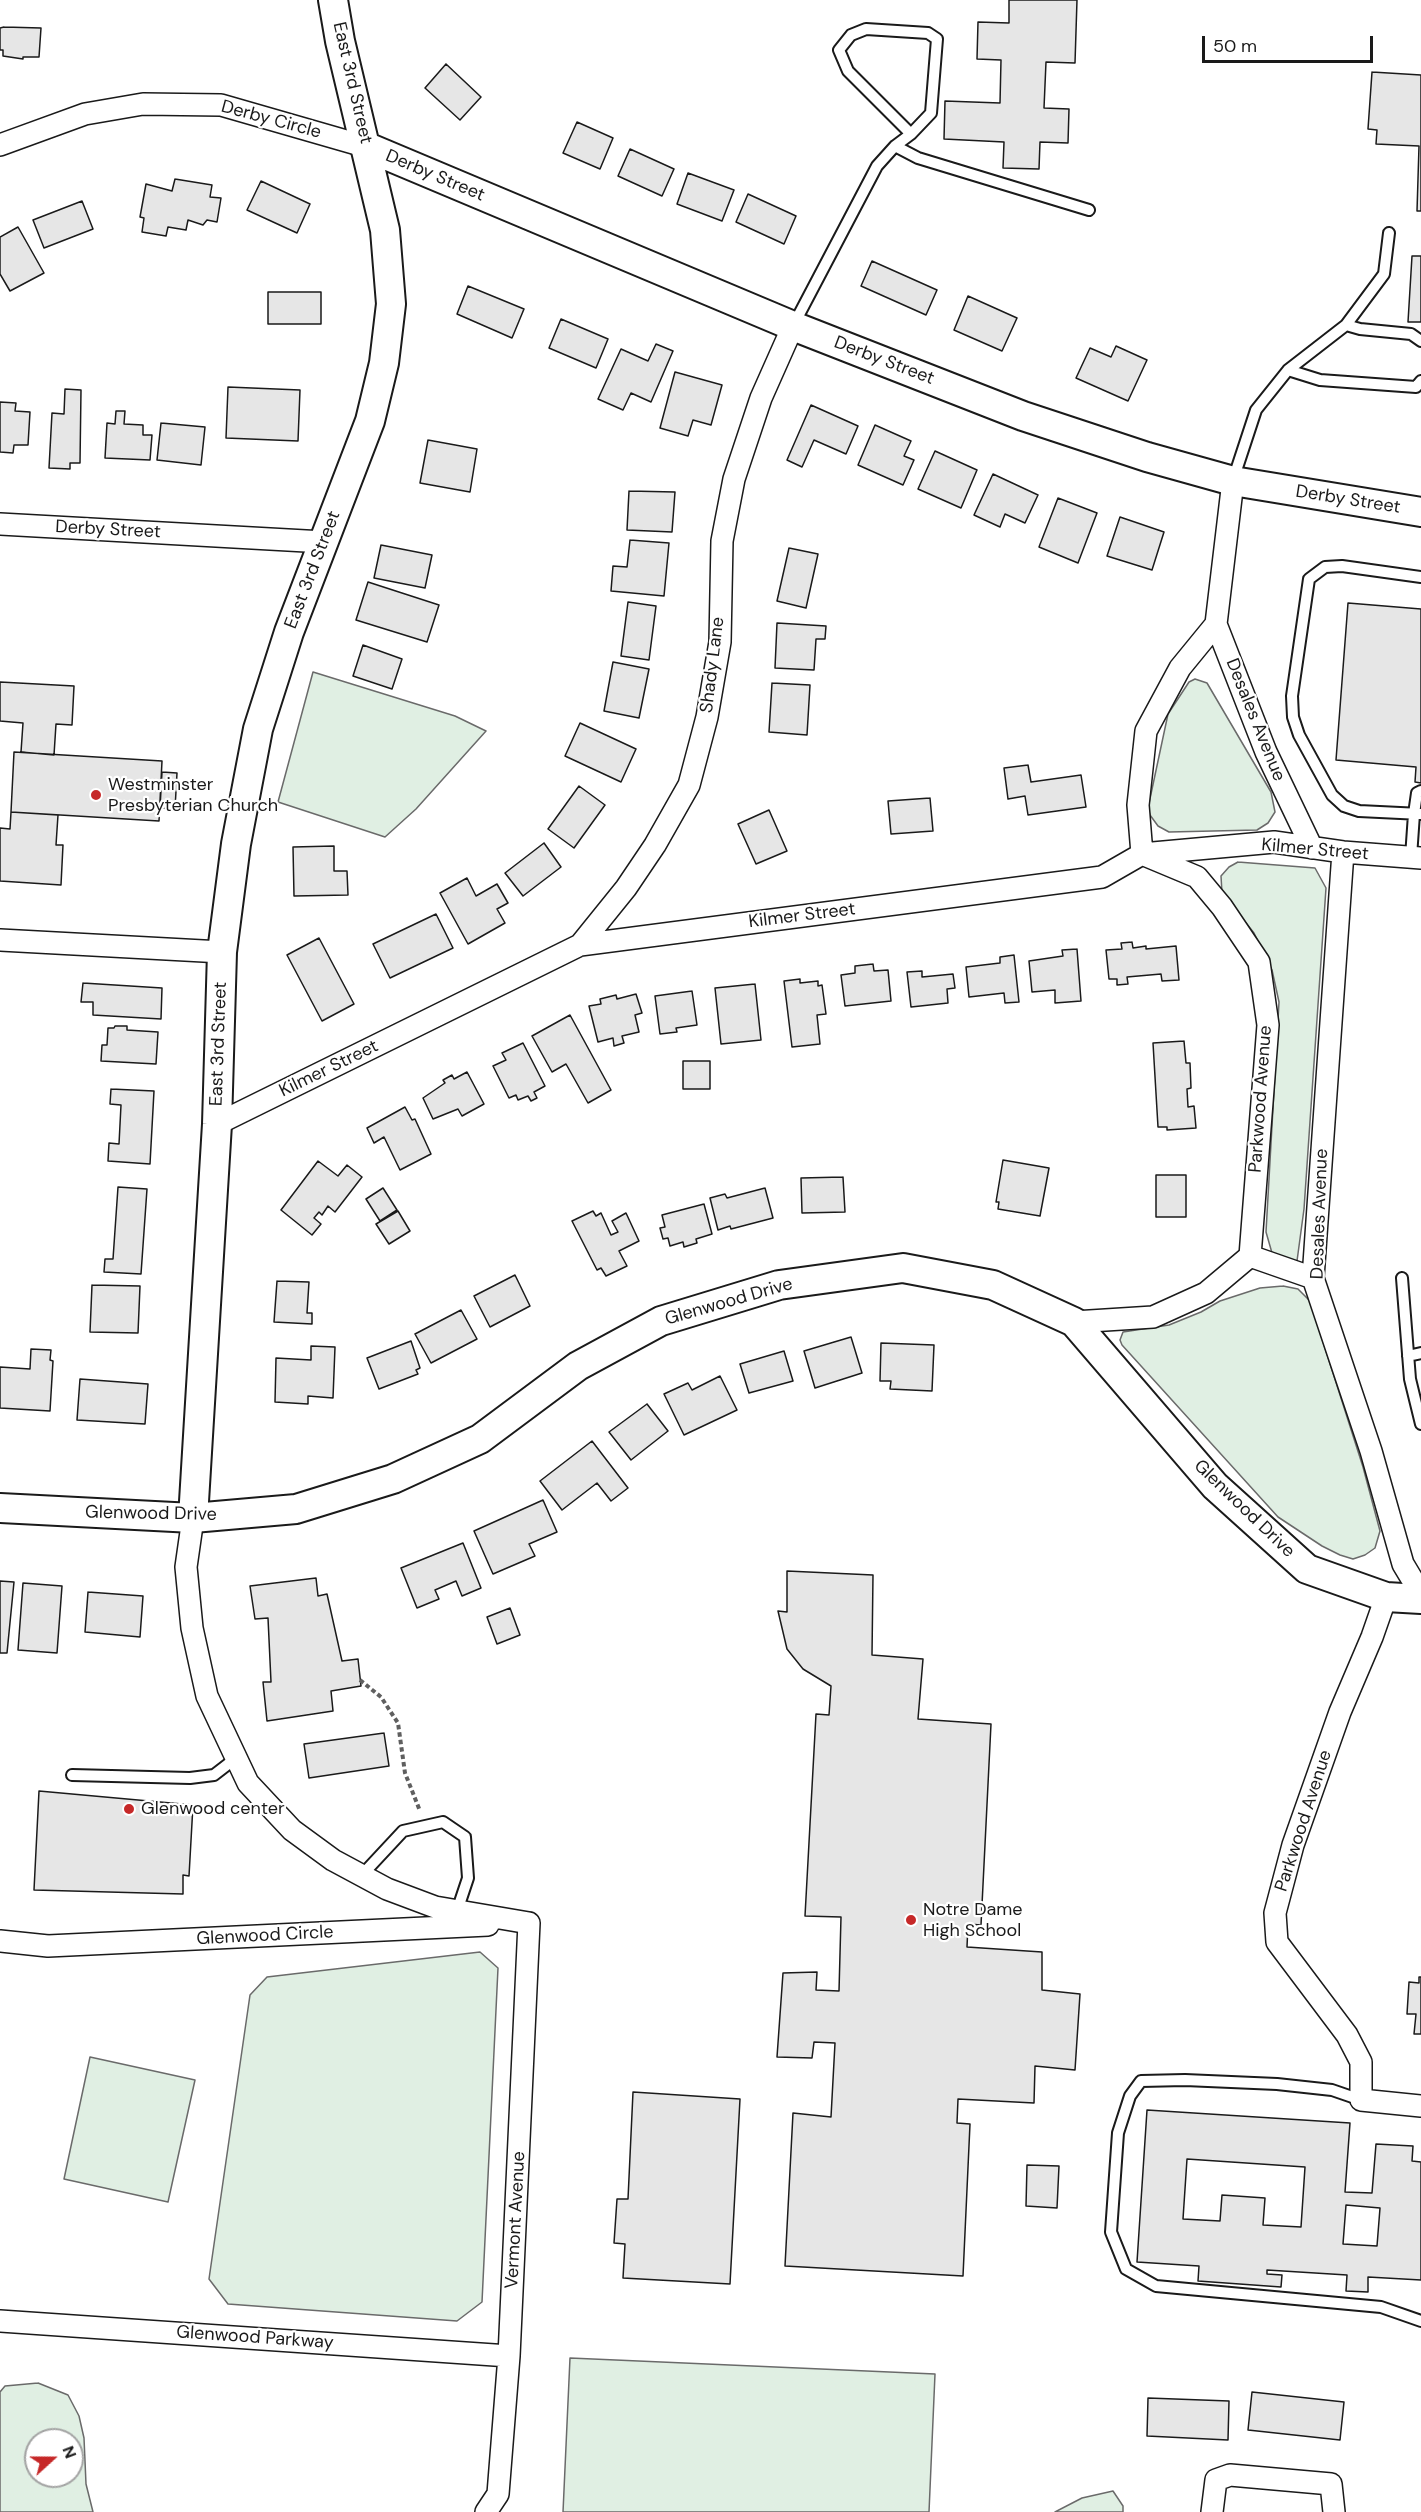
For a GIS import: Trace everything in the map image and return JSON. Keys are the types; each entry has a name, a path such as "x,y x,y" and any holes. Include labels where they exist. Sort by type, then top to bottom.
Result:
{"street":[{"name":"East 3rd Street","path":"333,0 340,41 385,230 391,304 384,363 370,421 289,632 258,729 236,844 222,952 217,1124 193,1518 186,1567 192,1628 207,1696 248,1783 292,1830 333,1860 387,1889 435,1907 529,1923"},
{"name":"Derby Circle","path":"0,145 85,114 143,104 221,105 367,147"},
{"name":"Derby Street","path":"367,147 793,326 1023,416 1147,457 1233,481 1421,512"},
{"name":"Shady Lane","path":"580,945 626,888 655,845 689,785 707,717 720,642 722,542 734,479 761,398 793,326"},
{"path":"1142,854 1138,805 1146,731 1180,668 1216,624 1233,481"},
{"name":"Derby Street","path":"0,524 324,542"},
{"name":"Desales Avenue","path":"1216,624 1266,752 1312,848"},
{"name":"Kilmer Street","path":"217,1124 580,945 1102,877 1142,854 1274,843 1343,852 1416,857"},
{"name":"Desales Avenue","path":"1343,852 1313,1278 1371,1451 1403,1564 1421,1594"},
{"name":"Parkwood Avenue","path":"1142,854 1197,877 1222,907 1258,962 1268,1025 1250,1256"},
{"path":"0,940 222,952"},
{"path":"1074,1322 1153,1317 1206,1293 1250,1256 1313,1278"},
{"name":"Glenwood Drive","path":"0,1508 193,1518 296,1509 393,1479 480,1439 579,1366 661,1322 779,1285 903,1268 993,1286 1074,1322 1215,1486 1307,1569 1386,1597 1421,1599"},
{"name":"Parkwood Avenue","path":"1361,2100 1361,2062 1347,2035 1277,1942 1275,1913 1293,1845 1340,1712 1372,1637 1386,1597"},
{"name":"Glenwood Circle","path":"0,1941 48,1946 529,1923"},
{"name":"Vermont Avenue","path":"486,2512 498,2494 509,2356 529,1923"},
{"path":"1361,2100 1421,2106"},
{"name":"Glenwood Parkway","path":"0,2321 509,2356"},
{"path":"1212,2512 1216,2480 1230,2475 1331,2484 1334,2512"}],"lane":[{"path":"793,326 877,166 894,146 911,134 931,112 938,39 928,33 866,29 851,35 839,50 848,70 911,134"},
{"path":"894,146 918,158 1089,210"},
{"path":"1233,481 1256,410 1288,370 1346,325 1384,274 1389,233"},
{"path":"1346,325 1412,334 1421,340"},
{"path":"1288,370 1320,380 1416,387 1421,381"},
{"path":"1417,814 1359,811 1344,806 1332,795 1299,735 1293,717 1292,696 1309,579 1325,567 1342,566 1421,577"},
{"path":"1416,857 1418,793 1421,791"},
{"path":"1402,1278 1410,1379 1421,1424"},
{"path":"1408,1356 1421,1353"},
{"path":"72,1776 190,1778 214,1775 236,1758"},
{"path":"362,1875 403,1831 443,1822 465,1837 468,1878 457,1911"},
{"path":"1361,2100 1332,2090 1277,2084 1185,2079 1141,2081 1130,2096 1118,2133 1111,2232 1126,2269 1156,2286 1381,2307 1421,2321"}],"path":[{"path":"360,1680 381,1697 398,1723 405,1773 426,1826"}],"green space":[{"path":"313,672 455,716 486,731 416,809 385,837 278,802"},
{"path":"1195,679 1207,683 1271,792 1275,812 1268,823 1257,830 1169,832 1158,826 1150,815 1148,808 1168,714 1189,682"},
{"path":"1238,862 1315,868 1326,888 1304,1209 1297,1261 1287,1264 1272,1253 1266,1232 1279,1002 1272,970 1254,933 1222,893 1221,876 1229,867"},
{"path":"1283,1286 1298,1289 1310,1301 1363,1467 1380,1531 1375,1548 1353,1559 1322,1546 1278,1517 1122,1345 1120,1340 1123,1332 1169,1325 1201,1312 1220,1301 1260,1288"},
{"path":"480,1952 498,1968 482,2302 457,2321 228,2304 209,2279 250,1995 267,1977"},
{"path":"90,2057 195,2080 168,2202 64,2179"},
{"path":"570,2358 935,2374 929,2512 563,2512"},
{"path":"38,2383 68,2395 79,2416 82,2428 24,2428 24,2488 84,2488 84,2438 86,2484 93,2512 0,2512 0,2392 5,2386"},
{"path":"1113,2491 1123,2506 1123,2512 1055,2512 1082,2498"}],"building":[{"path":"1009,0 1077,0 1075,63 1046,62 1044,108 1069,109 1068,143 1040,142 1039,169 1003,168 1004,142 944,139 945,101 1000,103 1001,60 977,59 978,22 1009,23"},
{"path":"0,28 41,28 39,57 23,57 23,59 3,56 3,50 0,50"},
{"path":"446,64 481,97 460,120 425,88"},
{"path":"1372,72 1421,75 1421,211 1417,211 1419,146 1376,144 1377,130 1368,129"},
{"path":"577,122 613,138 600,169 563,153"},
{"path":"630,149 674,169 662,196 618,176"},
{"path":"688,173 734,190 722,221 677,204"},
{"path":"175,179 212,185 210,197 221,198 217,222 207,220 203,225 188,220 186,230 168,227 166,236 142,232 144,218 140,217 146,184 172,191"},
{"path":"261,181 310,204 297,233 247,210"},
{"path":"748,194 796,216 784,244 736,222"},
{"path":"82,201 93,229 44,248 33,220"},
{"path":"18,227 44,273 10,291 0,274 0,237"},
{"path":"1412,256 1421,256 1421,322 1408,322"},
{"path":"872,261 937,290 926,315 861,286"},
{"path":"468,286 524,309 512,338 457,314"},
{"path":"268,292 321,292 321,324 268,324"},
{"path":"968,296 1017,318 1002,351 954,330"},
{"path":"561,319 608,339 596,368 549,348"},
{"path":"656,344 673,351 651,402 631,393 623,410 598,399 621,349 648,361"},
{"path":"1116,346 1147,360 1128,401 1076,378 1090,348 1111,357"},
{"path":"675,372 722,385 711,425 693,420 688,436 660,428"},
{"path":"228,387 300,390 298,441 226,438"},
{"path":"65,389 81,390 80,463 70,463 70,469 49,468 52,413 64,414"},
{"path":"0,402 16,403 15,411 30,412 28,445 14,445 13,453 0,452"},
{"path":"811,405 858,426 846,454 814,440 802,467 787,460"},
{"path":"116,411 125,411 124,424 143,425 143,435 152,435 150,460 105,458 107,423 115,424"},
{"path":"161,423 205,427 201,465 157,460"},
{"path":"875,425 911,441 904,456 914,460 903,485 858,465"},
{"path":"428,440 477,449 470,492 420,483"},
{"path":"935,451 977,470 961,508 918,489"},
{"path":"993,474 1038,495 1025,523 1005,514 1000,527 974,515"},
{"path":"629,491 675,492 672,532 627,530"},
{"path":"1058,498 1097,513 1078,563 1039,547"},
{"path":"1120,517 1164,532 1152,570 1107,556"},
{"path":"630,540 669,543 664,596 611,591 613,566 627,567"},
{"path":"381,545 432,555 425,588 374,578"},
{"path":"789,548 818,554 806,608 777,601"},
{"path":"368,582 439,605 427,642 356,620"},
{"path":"628,602 656,606 649,660 621,656"},
{"path":"1348,603 1421,609 1421,783 1415,782 1416,767 1336,760"},
{"path":"777,623 826,626 825,639 816,639 814,670 775,668"},
{"path":"363,645 402,659 392,689 353,676"},
{"path":"613,662 649,669 639,718 604,711"},
{"path":"0,682 74,686 72,725 56,724 54,755 21,752 23,723 0,721"},
{"path":"772,683 810,685 807,735 769,732"},
{"path":"580,723 636,749 621,782 565,756"},
{"path":"14,752 162,761 159,821 11,812"},
{"path":"1028,765 1031,782 1081,775 1086,807 1028,815 1025,796 1008,799 1004,768"},
{"path":"162,772 177,773 175,809 160,808"},
{"path":"579,786 605,805 574,848 548,829"},
{"path":"930,798 933,831 891,834 888,801"},
{"path":"769,810 787,851 756,864 738,824"},
{"path":"11,812 58,815 56,845 63,845 61,885 0,881 0,828 10,829"},
{"path":"544,843 561,867 523,896 505,873"},
{"path":"334,846 334,871 347,871 348,895 294,896 293,847"},
{"path":"467,878 476,896 497,884 508,903 497,909 505,923 468,944 440,893"},
{"path":"436,914 453,948 390,978 373,944"},
{"path":"319,938 354,1004 322,1021 287,955"},
{"path":"1132,942 1133,948 1176,946 1179,980 1162,981 1161,974 1127,977 1128,984 1117,985 1117,979 1109,979 1106,950 1122,949 1121,943"},
{"path":"1077,949 1081,1001 1055,1003 1055,990 1032,992 1029,961 1063,956 1062,950"},
{"path":"1014,955 1019,1002 1005,1003 1004,993 969,997 966,967 1000,963 1000,957"},
{"path":"873,964 874,971 888,970 891,1001 845,1006 841,975 855,973 855,966"},
{"path":"922,971 922,977 953,974 955,988 947,989 948,1003 911,1007 907,972"},
{"path":"800,979 800,983 818,981 818,986 822,985 826,1014 817,1015 820,1044 792,1047 784,981"},
{"path":"83,983 162,988 161,1019 93,1015 93,1002 81,1002"},
{"path":"755,984 761,1040 721,1044 715,988"},
{"path":"692,991 697,1025 676,1028 677,1032 660,1034 655,996"},
{"path":"636,994 642,1013 635,1015 639,1032 622,1036 624,1043 614,1046 613,1038 598,1042 589,1006 601,1004 600,999 616,995 617,999"},
{"path":"570,1015 611,1090 588,1103 566,1064 552,1072 532,1036"},
{"path":"127,1026 127,1030 158,1032 156,1064 101,1061 102,1045 107,1045 108,1028"},
{"path":"1184,1041 1186,1063 1190,1063 1191,1088 1187,1089 1188,1107 1194,1106 1196,1128 1167,1130 1167,1127 1158,1127 1153,1043"},
{"path":"523,1043 545,1086 534,1092 537,1098 531,1101 528,1096 518,1100 516,1095 509,1098 493,1066 506,1060 502,1053"},
{"path":"683,1061 710,1061 710,1089 683,1089"},
{"path":"467,1072 484,1104 462,1116 458,1109 433,1119 423,1098 445,1083 443,1080 452,1075 454,1079"},
{"path":"111,1089 154,1091 150,1164 108,1161 109,1143 119,1144 121,1105 110,1104"},
{"path":"405,1107 412,1120 415,1119 431,1154 400,1170 384,1137 374,1143 367,1128"},
{"path":"1003,1160 1049,1168 1040,1216 998,1209 999,1202 996,1202"},
{"path":"318,1161 338,1176 347,1165 362,1177 335,1212 328,1206 322,1215 319,1212 314,1218 321,1224 312,1235 281,1210"},
{"path":"1156,1175 1186,1175 1186,1217 1156,1217"},
{"path":"843,1177 845,1212 802,1213 801,1178"},
{"path":"118,1187 147,1189 141,1274 104,1272 105,1259 113,1259"},
{"path":"383,1188 397,1210 380,1221 366,1199"},
{"path":"765,1188 773,1218 718,1230 710,1198 725,1194 727,1198"},
{"path":"704,1204 712,1234 696,1239 697,1243 684,1247 683,1242 670,1246 668,1238 663,1239 660,1228 665,1227 662,1215"},
{"path":"398,1211 410,1231 389,1244 376,1224"},
{"path":"593,1211 596,1216 601,1213 611,1235 618,1232 612,1221 626,1213 639,1241 619,1251 627,1266 606,1276 601,1268 597,1270 572,1221"},
{"path":"515,1275 530,1306 490,1327 474,1296"},
{"path":"277,1281 309,1282 307,1313 312,1313 312,1324 274,1322"},
{"path":"92,1285 140,1286 138,1333 90,1332"},
{"path":"461,1310 477,1339 431,1363 415,1334"},
{"path":"851,1337 862,1373 815,1388 804,1351"},
{"path":"411,1341 420,1368 416,1370 418,1374 379,1389 367,1358"},
{"path":"881,1343 934,1345 932,1391 890,1389 891,1381 880,1381"},
{"path":"311,1346 335,1347 333,1398 308,1396 308,1404 275,1402 276,1358 311,1360"},
{"path":"31,1349 51,1350 50,1360 53,1361 50,1411 0,1408 0,1367 30,1369"},
{"path":"784,1351 793,1381 749,1393 740,1364"},
{"path":"720,1376 737,1410 684,1435 664,1394 688,1383 692,1390"},
{"path":"80,1379 148,1384 145,1424 77,1420"},
{"path":"647,1404 668,1431 631,1460 609,1432"},
{"path":"592,1441 628,1488 611,1501 597,1483 562,1510 540,1481"},
{"path":"543,1500 557,1532 529,1544 535,1556 493,1574 474,1531"},
{"path":"463,1543 481,1588 462,1596 456,1581 435,1590 439,1599 417,1608 401,1568"},
{"name":"Notre Dame High School","path":"787,1571 873,1575 872,1655 923,1659 918,1719 991,1724 981,1925 968,1924 967,1947 1042,1952 1042,1990 1080,1994 1075,2070 1035,2066 1034,2103 958,2099 957,2123 970,2124 963,2276 785,2266 793,2113 831,2117 835,2043 814,2042 812,2058 777,2057 783,1973 817,1972 816,1990 839,1991 841,1917 805,1916 816,1714 829,1715 831,1686 803,1669 787,1649 778,1611 787,1612"},
{"path":"316,1578 318,1596 327,1594 342,1661 358,1659 361,1686 331,1691 333,1711 267,1721 263,1682 271,1682 268,1618 255,1619 250,1586"},
{"path":"0,1581 14,1582 7,1653 0,1653"},
{"path":"23,1583 62,1586 57,1653 18,1650"},
{"path":"88,1592 143,1596 140,1637 85,1632"},
{"path":"510,1608 520,1635 497,1644 487,1617"},
{"path":"384,1733 389,1766 309,1778 304,1744"},
{"path":"39,1791 193,1805 189,1876 183,1875 183,1894 34,1890"},
{"path":"1419,1977 1421,1977 1421,2034 1414,2034 1416,2014 1407,2014 1409,1982 1419,1983"},
{"path":"633,2092 740,2099 730,2284 623,2278 625,2244 614,2243 617,2199 628,2199"},
{"path":"1147,2110 1350,2123 1345,2192 1372,2193 1376,2144 1413,2146 1412,2161 1421,2162 1421,2280 1368,2277 1368,2292 1346,2291 1347,2275 1267,2270 1267,2274 1282,2275 1281,2287 1198,2281 1199,2266 1137,2262","holes":["1187,2159 1305,2167 1301,2227 1263,2225 1265,2198 1222,2195 1220,2221 1183,2219","1346,2205 1380,2208 1377,2246 1343,2244"]},
{"path":"1027,2165 1059,2166 1057,2208 1026,2206"},
{"path":"1252,2392 1344,2402 1340,2440 1248,2430"},
{"path":"1148,2398 1229,2401 1228,2440 1147,2436"}],"place":[{"name":"Westminster Presbyterian Church","path":"96,795"},
{"name":"Glenwood center","path":"129,1809"},
{"name":"Notre Dame High School","path":"911,1920"}]}
